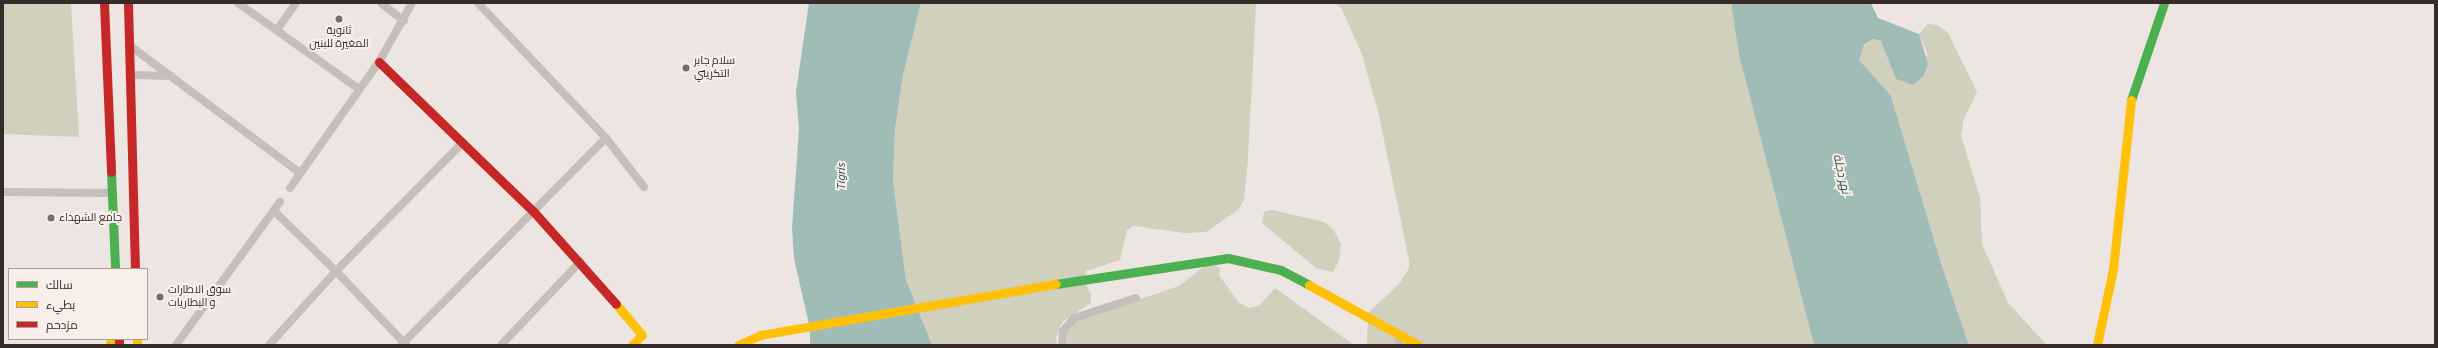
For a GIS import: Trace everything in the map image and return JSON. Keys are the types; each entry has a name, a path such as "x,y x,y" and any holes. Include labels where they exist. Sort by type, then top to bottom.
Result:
{"street":[{"path":"104,3 115,268"},
{"path":"128,3 135,268"},
{"path":"238,3 359,88"},
{"path":"277,30 296,3"},
{"path":"381,3 404,21"},
{"path":"290,188 359,88 379,62 404,21 412,3"},
{"path":"478,3 606,138 644,187"},
{"path":"2097,345 2113,269 2130,104 2140,67 2164,3"},
{"path":"129,45 300,173"},
{"path":"379,62 534,212 580,262 642,335 632,345"},
{"path":"131,75 171,76"},
{"path":"274,211 336,271 404,344 606,138"},
{"path":"269,345 336,271 463,142"},
{"path":"3,192 112,193"},
{"path":"176,345 280,202"},
{"path":"738,345 760,335 1100,276 1210,259 1246,260 1281,270 1418,345"},
{"path":"501,345 580,262"},
{"path":"1062,345 1063,331 1074,318 1136,298"},
{"path":"1399,335 1399,345"}],"green space":[{"path":"3,3 71,3 79,137 3,134"},
{"path":"921,3 1256,3 1248,158 1244,200 1238,210 1206,232 1185,233 1133,226 1127,230 1120,260 1086,271 1085,283 1091,294 1091,303 1062,322 1056,338 1057,345 932,345 906,280 893,181 895,129 903,75"},
{"path":"1335,3 1731,3 1739,55 1814,345 1367,345 1368,313 1400,283 1409,268 1409,260 1378,111 1362,55 1342,9"},
{"path":"1928,24 1937,25 1948,33 1977,92 1964,118 1961,135 1980,198 1982,244 2008,303 2046,344 2051,345 1969,345 1942,266 1891,96 1859,61 1860,50 1873,39 1884,43 1890,64 1928,55 1919,34"},
{"path":"1272,210 1324,222 1333,229 1341,244 1339,261 1333,272 1316,268 1262,223 1264,212"},
{"path":"1211,261 1220,269 1219,275 1239,303 1250,308 1260,305 1275,288 1354,345 1066,345 1067,332 1076,321 1179,286"}],"water":[{"name":"Tigris","path":"809,3 921,3 903,75 895,129 893,181 906,280 932,345 810,345 810,329 794,258 792,228 799,129 796,92"},
{"name":"نهر دجلة","path":"1731,3 1871,3 1878,18 1919,34 1928,64 1923,77 1913,85 1896,79 1881,41 1873,39 1864,45 1859,60 1891,96 1942,266 1969,345 1814,345 1739,55"}],"traffic: fast":[{"path":"2131,100 2164,3"},
{"path":"111,172 115,268"},
{"path":"1056,284 1228,258 1281,270 1309,285"}],"traffic: slow":[{"path":"2097,345 2113,269 2131,100"},
{"path":"738,345 760,335 1056,284"},
{"path":"1309,285 1418,345"},
{"path":"616,304 642,335 632,345"},
{"path":"110,345 111,340"},
{"path":"137,340 137,345"}],"traffic: jam":[{"path":"104,3 111,172"},
{"path":"128,3 135,268"},
{"path":"379,62 534,212 616,304"},
{"path":"119,340 119,345"}],"place":[{"name":"ثانوية المغيرة للبنين","path":"339,19"},
{"name":"سلام جابر التكريتي","path":"686,68"},
{"name":"جامع الشهداء","path":"51,218"},
{"name":"سوق الاطارات و البطاريات","path":"160,297"}]}
